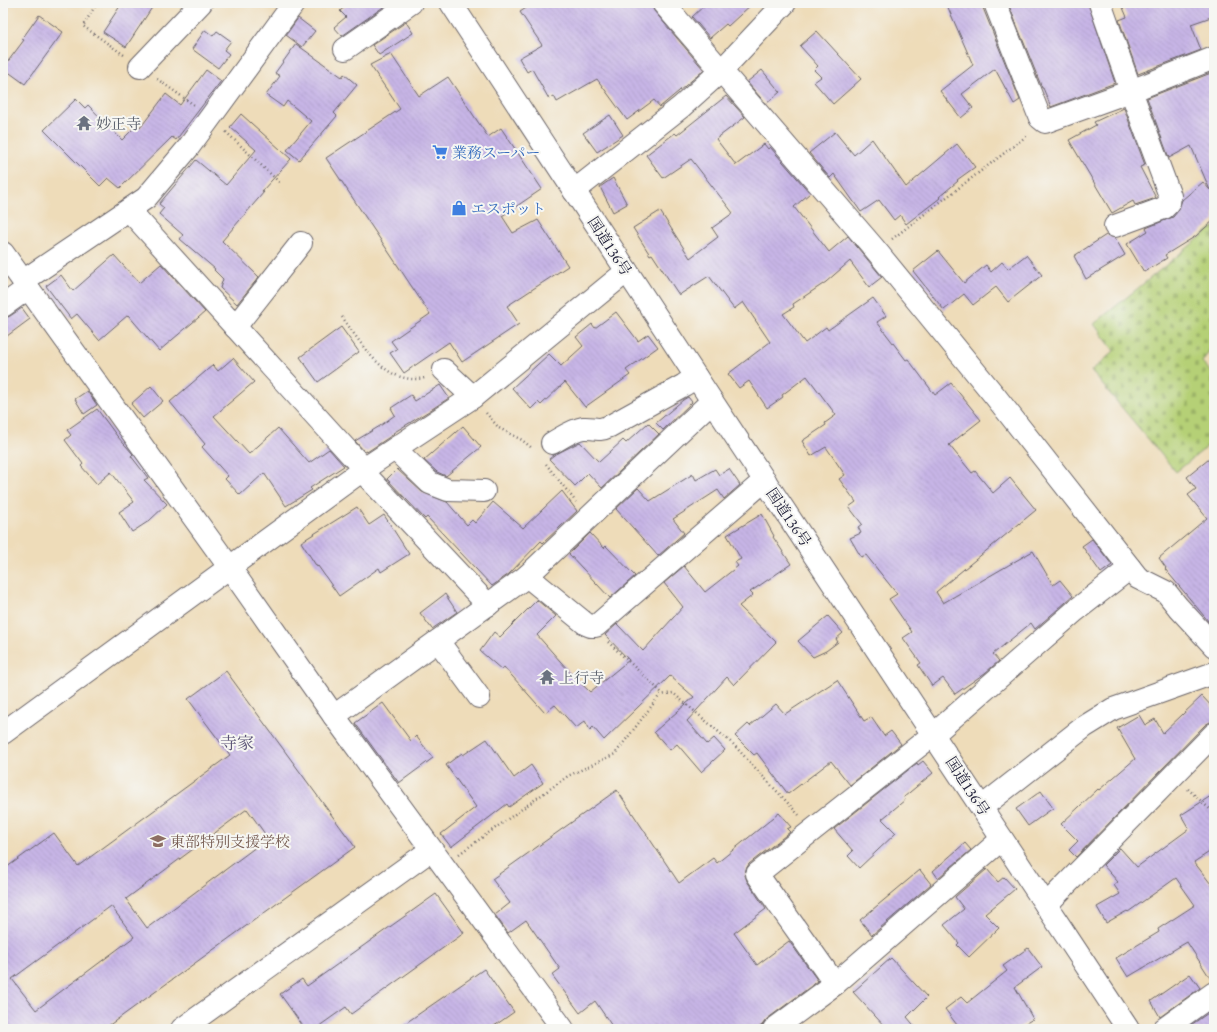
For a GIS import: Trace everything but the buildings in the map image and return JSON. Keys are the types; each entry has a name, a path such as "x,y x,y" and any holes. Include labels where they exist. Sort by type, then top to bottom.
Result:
{"main road":[{"path":"140,67 201,3"},
{"path":"3,306 26,285 146,198 188,148 294,3"},
{"path":"345,49 411,3"},
{"name":"国道136号","path":"451,3 696,377 934,734 1128,1029"},
{"path":"663,3 876,251 995,396 1138,578 1157,586 1166,592 1214,646"},
{"path":"574,191 681,107 721,71 785,3"},
{"path":"995,3 1040,118 1046,122 1131,91 1214,58"},
{"path":"1100,3 1170,196 1169,203 1164,208 1115,226"},
{"path":"129,210 363,470 488,605"},
{"path":"235,326 301,243"},
{"path":"3,253 230,568 334,716 562,1029"},
{"path":"3,733 363,470 473,397 627,272"},
{"path":"444,370 473,397"},
{"path":"544,452 577,430 586,428 596,430 604,429 696,377"},
{"path":"334,716 527,576 712,401"},
{"path":"395,449 430,483 448,490 484,491"},
{"path":"527,576 586,624 596,626 765,480"},
{"path":"835,984 757,874 934,734 1075,611 1130,568"},
{"path":"438,641 479,697"},
{"path":"982,807 1084,727 1113,709 1214,673"},
{"path":"1046,905 1214,734"},
{"path":"774,1029 835,984 1002,839"},
{"path":"182,1029 437,858"},
{"path":"1164,1029 1214,993"}],"path":[{"path":"97,3 83,26 210,117 279,182"},
{"path":"876,251 1046,122"},
{"path":"342,317 375,362 387,371 401,377 417,379 430,377 444,370"},
{"path":"473,397 499,428 544,452 588,518"},
{"path":"590,626 663,694"},
{"path":"437,858 568,776 615,754 660,695 673,693 733,744 812,830"},
{"path":"1173,775 1214,813"}],"green space":[{"path":"1214,226 1214,343 1202,362 1214,375 1214,441 1176,472 1091,371 1114,351 1094,324"}],"place":[{"name":"妙正寺","path":"84,123"},
{"name":"業務スーパー","path":"440,152"},
{"name":"エスポット","path":"459,208"},
{"name":"上行寺","path":"547,677"},
{"name":"東部特別支援学校","path":"158,841"}],"district":[{"name":"寺家","path":"237,743"}]}
